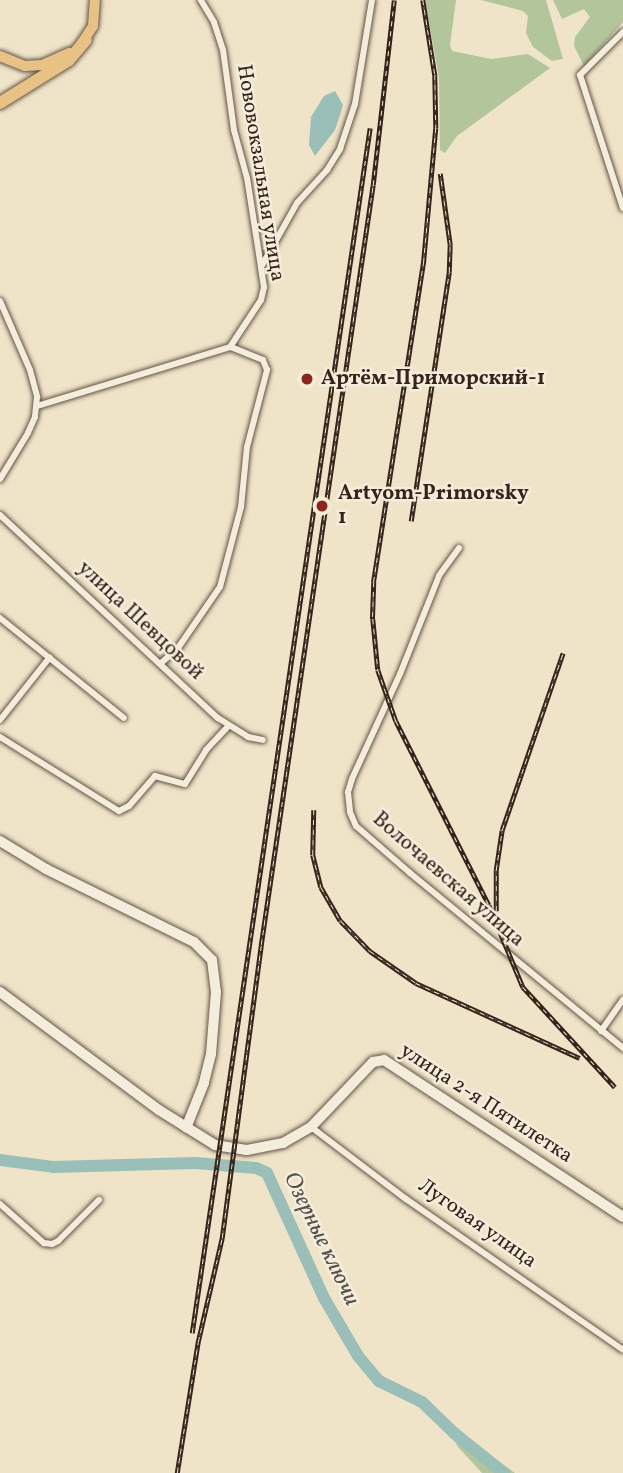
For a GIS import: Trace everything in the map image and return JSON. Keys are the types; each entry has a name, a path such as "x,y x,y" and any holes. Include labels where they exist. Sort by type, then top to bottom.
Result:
{"highway":[{"path":"0,103 69,60 86,40"}],"main road":[{"path":"0,56 24,66 42,65 66,56 86,40 93,26 95,0"},
{"path":"0,841 47,869 194,942 212,960 216,992 211,1054 204,1083 186,1128 0,992"},
{"name":"улица 2-я Пятилетка","path":"186,1128 215,1145 247,1150 283,1143 311,1127 373,1062 384,1060 623,1217"}],"street":[{"name":"Нововокзальная улица","path":"201,0 214,22 223,50 234,130 247,178 264,288 261,300 230,347"},
{"path":"261,267 297,203 327,170 340,149 355,104 372,0"},
{"path":"623,32 580,75 623,208"},
{"path":"0,301 30,370 37,406 28,433 0,479"},
{"path":"37,406 230,347 263,360 267,370 247,447 246,476 225,577 178,648 161,663"},
{"name":"улица Шевцовой","path":"0,515 228,726 255,740 263,740"},
{"name":"Волочаевская улица","path":"459,548 439,576 400,674 352,779 348,792 350,812 356,826 410,873 623,1048"},
{"path":"0,618 124,718"},
{"path":"0,720 50,657"},
{"path":"0,737 119,811 129,806 155,776 185,784 206,750 228,726"},
{"path":"601,1031 623,1000"},
{"name":"Луговая улица","path":"311,1127 406,1199 623,1350"},
{"path":"0,1204 44,1243 52,1244 99,1200"}],"green space":[{"path":"425,0 456,0 450,45 452,51 491,59 528,54 550,68 457,136 445,153 440,150 439,78"},
{"path":"481,0 546,0 563,59 552,61 533,47 526,33 528,16 523,11"},
{"path":"553,0 623,0 623,22 584,66 574,46 575,37 590,17 584,9 562,19"},
{"path":"456,1434 461,1434 515,1473 482,1473 458,1447 453,1438"}],"water":[{"path":"335,91 343,105 340,115 335,130 315,156 309,145 311,117 324,96"}],"waterway":[{"name":"Озерные ключи","path":"0,1160 53,1167 195,1163 256,1168 267,1173 324,1298 358,1356 379,1381 422,1402 454,1433 504,1473"}],"railway":[{"path":"177,1473 198,1342 222,1238 261,945 373,185 394,0"},
{"path":"423,0 435,75 436,128 424,261 374,582 373,619 378,670 396,721 489,905 523,987 615,1087"},
{"path":"192,1333 370,128"},
{"path":"411,521 449,272 450,245 440,174"},
{"path":"496,911 496,870 502,830 563,653"},
{"path":"314,810 313,855 321,887 341,921 370,951 416,983 580,1058"}],"place":[{"name":"Артём-Приморский-1","path":"307,379"},
{"name":"Artyom-Primorsky 1","path":"322,506"}]}
